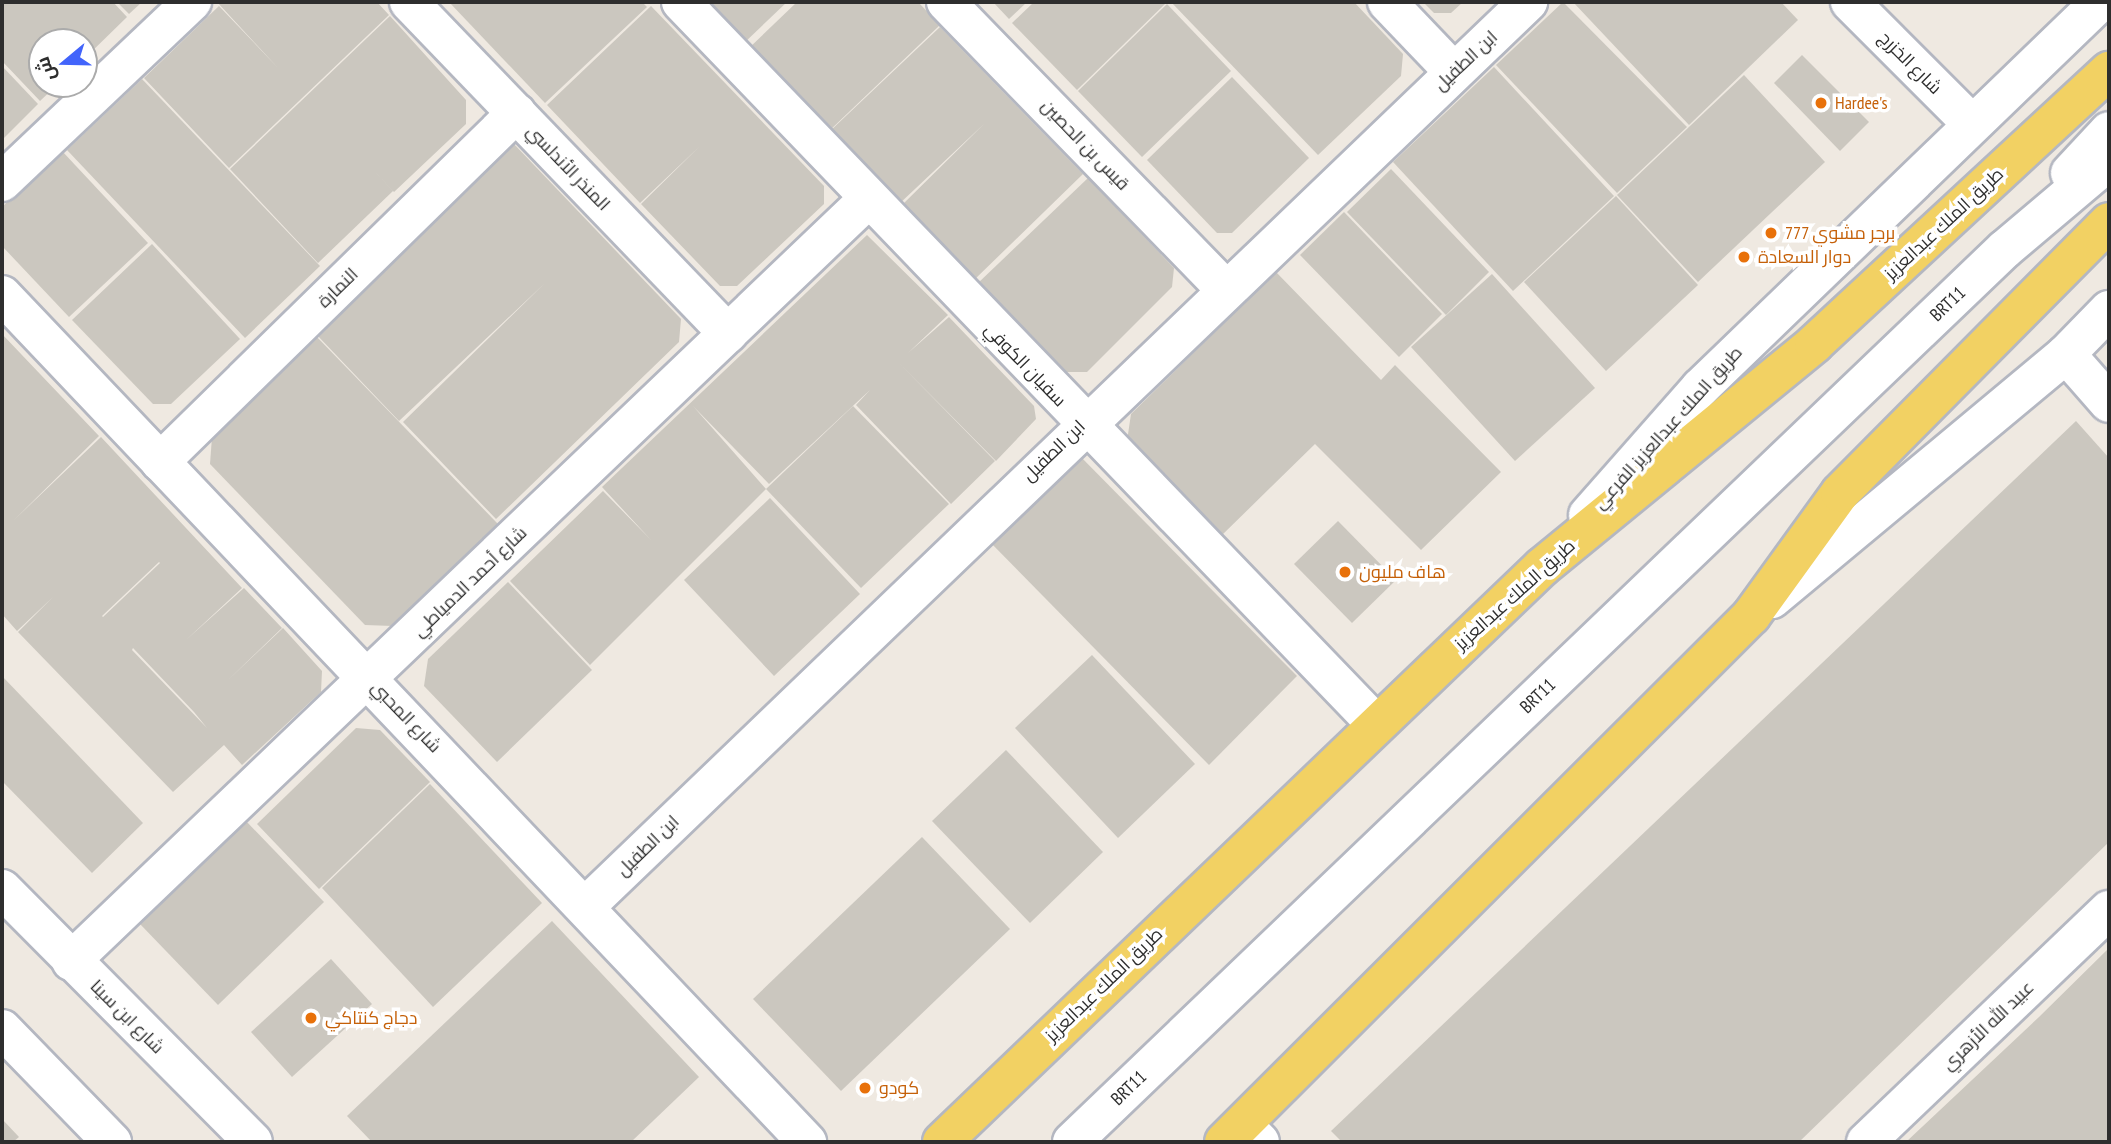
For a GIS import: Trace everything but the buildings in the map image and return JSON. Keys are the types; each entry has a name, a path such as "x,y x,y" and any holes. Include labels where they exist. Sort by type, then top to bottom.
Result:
{"main road":[{"name":"طريق الملك عبدالعزيز","path":"942,1142 1374,722 1542,567 1814,344 2109,71"},
{"path":"1242,1137 1751,616 1840,493 2109,222"}],"street":[{"path":"2,182 192,2"},
{"name":"المنذر الأندلسي","path":"410,2 728,333"},
{"name":"سفيان الكوفي","path":"681,2 867,201 1374,722"},
{"name":"قيس بن الحصين","path":"946,2 1225,289"},
{"path":"1387,2 1454,72"},
{"name":"ابن الطفيل","path":"586,906 1082,424 1528,2"},
{"name":"شارع الخزرج","path":"1850,2 1970,123"},
{"name":"طريق الملك عبدالعزيز الفرعي","path":"1542,567 1700,388 1970,123 2100,2"},
{"name":"النمارة","path":"160,462 516,113"},
{"name":"BRT11","path":"2005,249 2109,131"},
{"name":"BRT11","path":"1072,1142 2005,249 2109,161"},
{"name":"شارع أحمد الدمياطي","path":"71,961 370,679 867,201"},
{"name":"شارع المحبي","path":"2,295 586,906 807,1142"},
{"path":"1751,616 2066,354 2109,310"},
{"path":"2066,354 2109,403"},
{"name":"شارع ابن سينا","path":"2,889 253,1142"},
{"name":"عبيد الله الأزهري","path":"1866,1142 2109,910"},
{"path":"2,1029 112,1142"}],"place":[{"name":"Hardee's","path":"1821,103"},
{"name":"777 برجر مشوي","path":"1771,233"},
{"name":"دوار السعادة","path":"1744,257"},
{"name":"هاف مليون","path":"1345,572"},
{"name":"دجاج كنتاكي","path":"311,1018"},
{"name":"كودو","path":"865,1088"}]}
